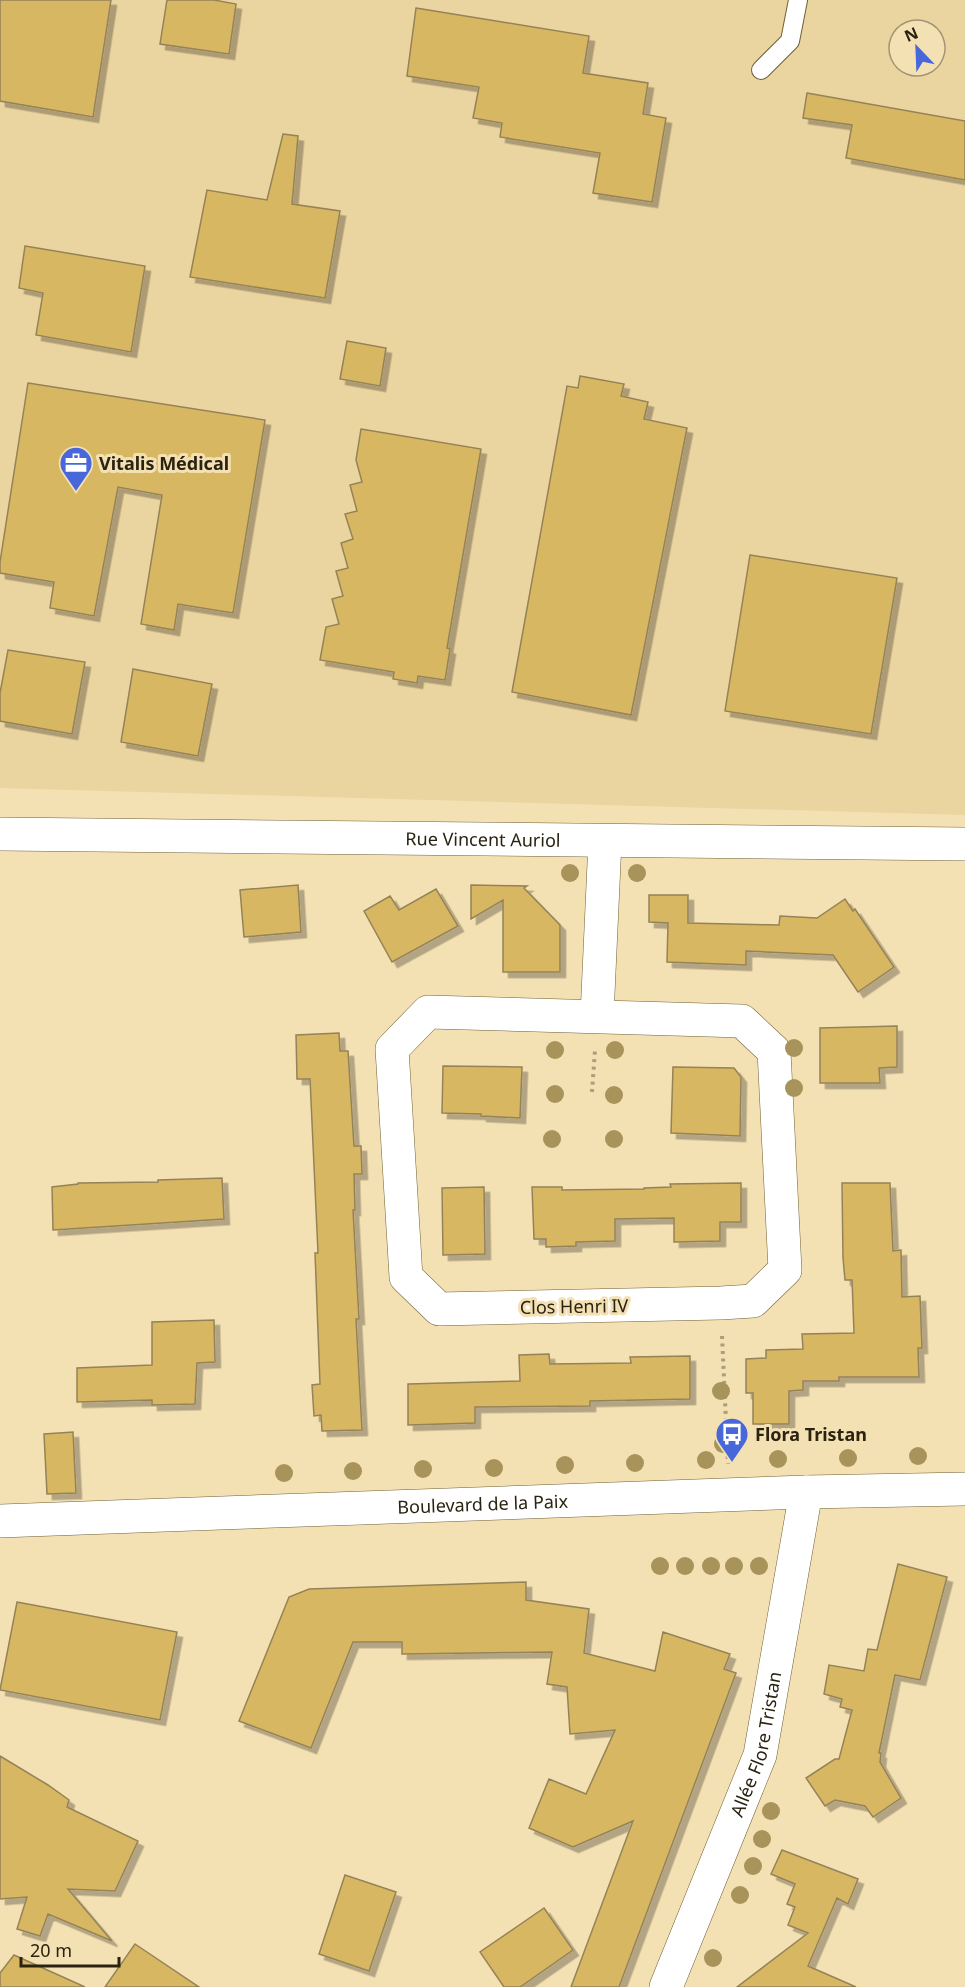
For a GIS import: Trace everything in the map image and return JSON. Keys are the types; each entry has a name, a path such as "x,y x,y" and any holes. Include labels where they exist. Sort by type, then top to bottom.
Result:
{"street":[{"name":"Rue Vincent Auriol","path":"0,834 965,844"},
{"path":"597,1016 605,841"},
{"name":"Clos Henri IV","path":"428,1012 597,1016 742,1021 774,1051 785,1270 753,1301 721,1304 439,1309 406,1277 392,1049 428,1012"},
{"name":"Boulevard de la Paix","path":"0,1521 729,1494 965,1489"},
{"name":"Allée Flore Tristan","path":"666,1987 760,1755 806,1492"}],"lane":[{"path":"761,70 790,41 798,0"}],"path":[{"path":"592,1092 597,1016"},
{"path":"721,1304 729,1494"}],"shaded area":[{"path":"0,0 965,0 965,815 0,788"}],"building":[{"path":"0,0 111,0 93,117 0,101"},
{"path":"167,0 214,0 236,4 229,54 160,44"},
{"path":"416,8 589,36 583,73 648,83 643,114 666,118 652,202 593,193 600,153 500,137 502,123 473,118 479,87 407,76"},
{"path":"807,93 965,121 965,180 846,158 852,125 803,118"},
{"path":"283,134 298,136 292,204 340,211 325,298 190,277 207,190 267,200"},
{"path":"25,246 145,266 131,352 36,335 43,293 19,288"},
{"path":"347,341 386,348 380,386 340,379"},
{"path":"580,376 624,384 621,396 648,402 644,419 687,428 631,715 512,692 567,386 578,388"},
{"path":"28,383 265,420 233,613 178,604 174,630 141,624 162,495 118,487 94,616 50,608 54,582 0,573"},
{"path":"361,429 481,449 447,648 450,649 445,680 418,676 417,683 393,679 394,672 320,660 326,627 339,624 332,599 343,596 336,571 348,568 341,543 353,539 345,514 357,511 350,485 362,482 356,460"},
{"path":"750,555 897,578 871,734 725,711"},
{"path":"8,650 85,662 72,734 0,721 0,693"},
{"path":"133,669 212,684 198,756 121,742"},
{"path":"298,885 301,932 244,937 240,890"},
{"path":"471,885 527,886 524,888 560,925 560,972 503,972 503,900 471,919"},
{"path":"436,889 458,926 392,962 364,911 390,896 399,910"},
{"path":"649,895 688,895 688,923 779,925 780,916 817,918 845,899 853,911 855,909 894,967 858,992 833,955 746,951 746,965 667,962 668,923 649,922"},
{"path":"897,1026 897,1067 879,1068 880,1083 820,1083 820,1028"},
{"path":"339,1033 340,1051 348,1051 354,1146 361,1146 362,1174 354,1174 355,1210 353,1210 362,1430 322,1431 321,1415 314,1416 312,1385 320,1384 315,1253 318,1253 310,1079 297,1079 296,1035"},
{"path":"443,1066 522,1067 520,1118 442,1113"},
{"path":"673,1067 734,1068 741,1077 740,1136 671,1133"},
{"path":"222,1178 224,1219 53,1230 52,1187 78,1183"},
{"path":"741,1183 741,1222 720,1222 720,1241 674,1242 674,1218 615,1219 615,1241 576,1242 576,1246 546,1247 546,1239 534,1239 532,1187 562,1187 562,1190 644,1189 671,1187 670,1184"},
{"path":"842,1183 890,1183 893,1251 901,1250 902,1297 920,1296 922,1348 918,1348 919,1377 839,1377 839,1381 803,1381 803,1390 789,1391 789,1424 753,1424 753,1393 746,1393 746,1359 766,1358 766,1350 803,1349 802,1334 854,1333 852,1280 845,1280 843,1258"},
{"path":"484,1187 485,1254 443,1255 442,1188"},
{"path":"214,1320 215,1362 197,1363 195,1404 152,1405 152,1400 77,1402 77,1368 152,1365 152,1322"},
{"path":"549,1354 550,1364 631,1363 630,1357 690,1356 690,1399 590,1401 590,1406 475,1407 475,1423 408,1425 408,1384 520,1381 519,1355"},
{"path":"73,1432 76,1493 47,1494 44,1434"},
{"path":"898,1564 947,1577 920,1680 895,1675 879,1753 881,1753 880,1762 901,1798 873,1817 865,1806 835,1800 825,1806 806,1778 835,1759 839,1759 852,1710 840,1707 842,1699 824,1694 829,1665 864,1671 868,1649 877,1650"},
{"path":"526,1582 526,1600 589,1609 584,1653 655,1671 663,1632 730,1654 724,1669 736,1673 619,1987 571,1987 633,1821 573,1847 529,1828 549,1779 586,1794 615,1730 570,1734 567,1687 547,1684 552,1652 402,1654 402,1642 353,1642 311,1748 239,1721 289,1597 309,1589"},
{"path":"17,1602 177,1632 160,1720 0,1690"},
{"path":"0,1756 69,1800 67,1807 138,1841 115,1891 68,1889 112,1941 48,1914 40,1936 17,1929 27,1897 0,1899"},
{"path":"782,1850 858,1879 848,1904 837,1898 808,1966 856,1987 737,1987 808,1933 788,1925 795,1907 787,1904 795,1884 771,1874"},
{"path":"345,1875 396,1892 369,1971 319,1954"},
{"path":"544,1908 573,1950 520,1987 504,1987 480,1952"},
{"path":"135,1944 199,1987 105,1987"},
{"path":"14,1955 85,1987 0,1987 0,1973"}],"place":[{"name":"Vitalis Médical","path":"76,492"},
{"name":"Flora Tristan","path":"732,1463"}]}
